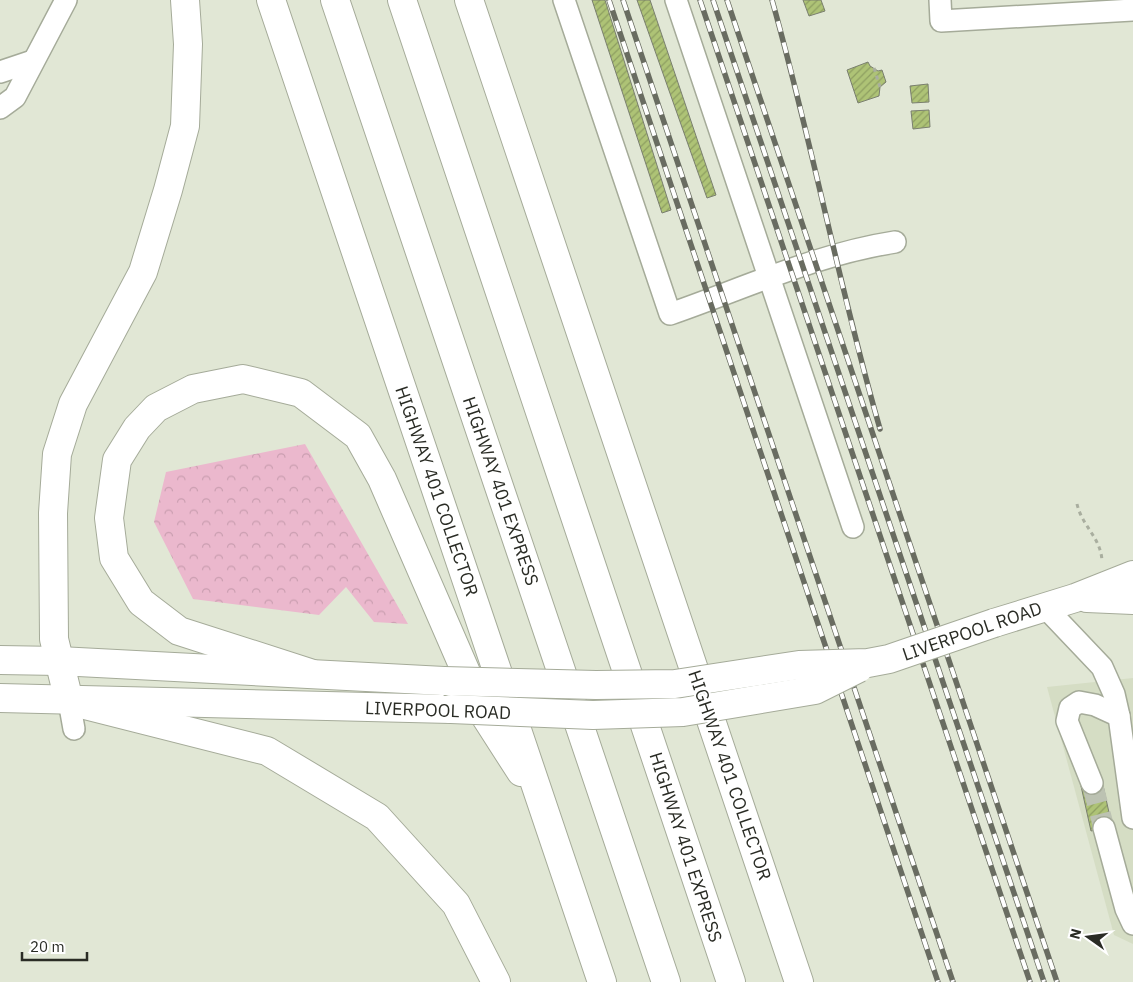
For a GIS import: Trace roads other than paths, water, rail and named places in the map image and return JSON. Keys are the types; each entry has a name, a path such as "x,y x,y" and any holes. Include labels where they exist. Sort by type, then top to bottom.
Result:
{"main road":[{"path":"185,0 188,44 184,126 168,190 143,272 73,404 57,454 52,512 54,638 69,700 267,751 377,817 456,904 496,982"},
{"name":"HIGHWAY 401 COLLECTOR","path":"271,0 602,982"},
{"name":"HIGHWAY 401 EXPRESS","path":"335,0 666,982"},
{"name":"HIGHWAY 401 EXPRESS","path":"402,0 731,982"},
{"name":"HIGHWAY 401 COLLECTOR","path":"469,0 799,982"},
{"path":"310,673 179,631 141,602 114,558 109,518 117,460 137,428 156,408 193,388 242,379 301,393 358,436 382,479 484,716 542,802"},
{"name":"LIVERPOOL ROAD","path":"0,660 59,661 444,681 675,684 799,665 868,663 890,659 1045,606 1075,598 1133,575"},
{"name":"LIVERPOOL ROAD","path":"1075,598 1133,600"},
{"name":"LIVERPOOL ROAD","path":"0,698 451,709 593,715 683,712 815,690 868,663"}],"street":[{"path":"0,108 15,97 66,0"},
{"path":"564,0 670,314 834,254 895,242"},
{"path":"676,0 853,527"},
{"path":"940,0 941,21 1133,10"},
{"path":"0,72 33,61"},
{"path":"1045,606 1102,667 1114,694 1129,758 1133,818"},
{"path":"69,700 74,729"},
{"path":"1092,784 1067,721 1070,708 1079,702 1094,705 1119,716"},
{"path":"1104,828 1126,909 1133,924"}],"tunnel":[{"path":"1092,783 1104,828"}],"railway":[{"path":"609,0 938,982"},
{"path":"623,0 953,982"},
{"path":"700,0 1030,982"},
{"path":"713,0 1044,982"},
{"path":"727,0 1057,982"},
{"path":"772,0 800,107 851,322 880,429"}]}
